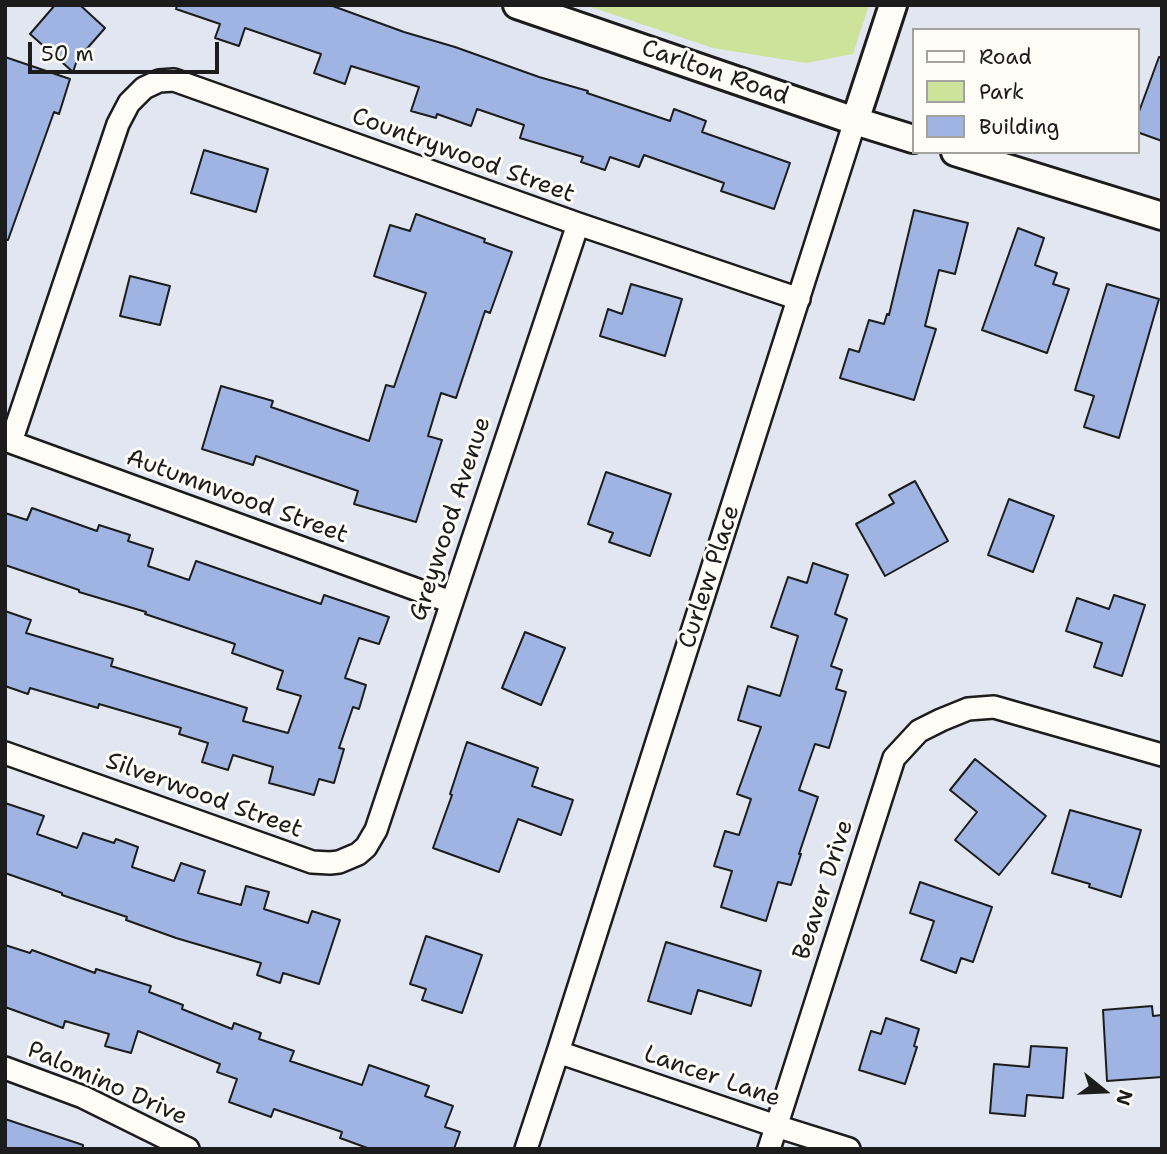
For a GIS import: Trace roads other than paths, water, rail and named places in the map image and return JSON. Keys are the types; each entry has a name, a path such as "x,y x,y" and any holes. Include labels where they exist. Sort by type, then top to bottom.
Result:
{"street":[{"name":"Carlton Road","path":"517,5 912,139"},
{"name":"Curlew Place","path":"526,1149 893,5"},
{"name":"Countrywood Street","path":"8,441 123,115 129,103 145,88 159,81 174,80 578,224 799,299"},
{"path":"961,154 1162,216"},
{"name":"Greywood Avenue","path":"376,831 578,224"},
{"name":"Autumnwood Street","path":"8,441 451,602"},
{"name":"Beaver Drive","path":"769,1149 894,758 919,732 968,709 994,707 1162,755"},
{"name":"Silverwood Street","path":"5,752 312,862 339,862 358,854 376,831"},
{"name":"Lancer Lane","path":"558,1052 849,1149"},
{"name":"Palomino Drive","path":"5,1068 83,1097 188,1149"}]}
